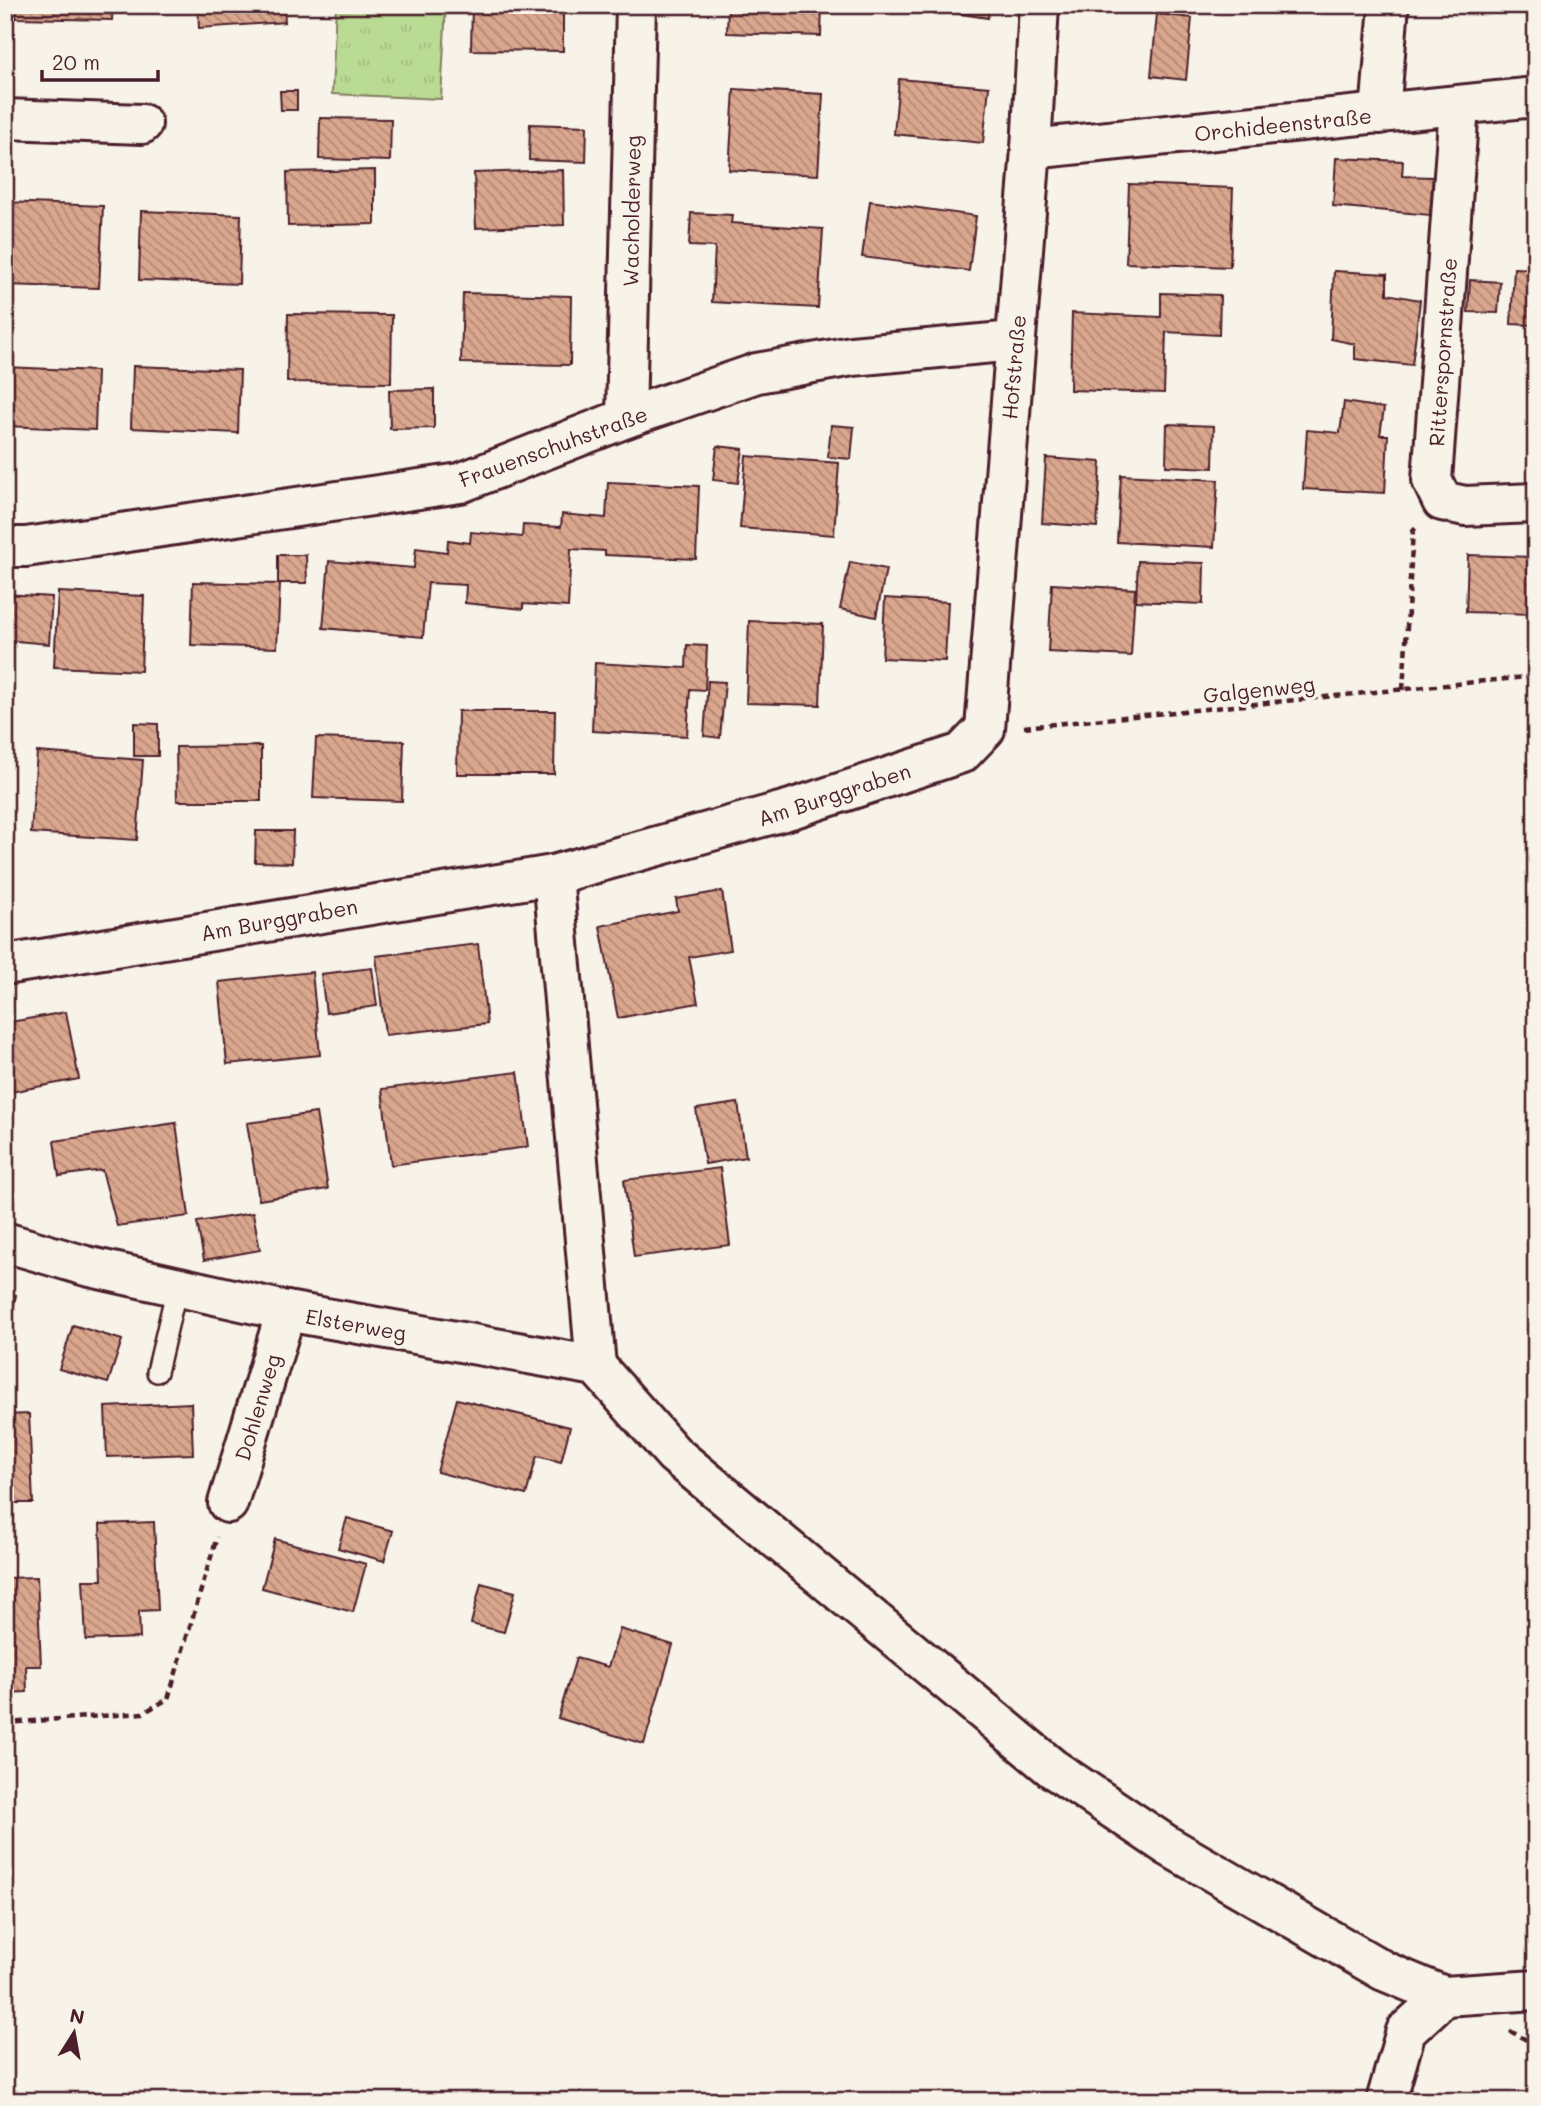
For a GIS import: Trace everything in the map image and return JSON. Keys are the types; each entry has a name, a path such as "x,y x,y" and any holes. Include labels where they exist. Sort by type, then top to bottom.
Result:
{"street":[{"name":"Wacholderweg","path":"626,418 636,5"},
{"name":"Hofstraße","path":"985,729 1031,149 1039,5"},
{"path":"1380,114 1389,5"},
{"name":"Orchideenstraße","path":"1031,149 1536,97"},
{"name":"Ritterspornstraße","path":"1442,500 1432,480 1459,106"},
{"path":"5,119 142,124"},
{"name":"Frauenschuhstraße","path":"5,547 26,547 460,483 626,418 757,373 852,356 1014,341"},
{"path":"1442,500 1465,506 1536,503"},
{"name":"Am Burggraben","path":"5,965 553,875 791,809 962,753 985,729"},
{"path":"553,875 596,1366 674,1454 1052,1768 1180,1853 1384,1971 1444,1996 1536,1990"},
{"name":"Elsterweg","path":"5,1242 86,1266 286,1311 596,1366"},
{"name":"Dohlenweg","path":"228,1503 286,1311"},
{"path":"1386,2101 1406,2031 1444,1996"}],"lane":[{"path":"157,1372 177,1287"}],"path":[{"path":"1403,690 1413,531 1442,500"},
{"name":"Galgenweg","path":"985,729 1050,726 1536,676"},
{"path":"5,1723 143,1713 168,1699 228,1503"}],"green space":[{"path":"336,5 446,5 441,99 332,94"}],"building":[{"path":"16,5 113,5 112,20 16,18"},
{"path":"198,5 284,5 285,22 199,28"},
{"path":"472,5 563,5 563,51 471,50"},
{"path":"728,5 822,5 821,36 727,33"},
{"path":"915,5 990,5 988,18"},
{"path":"1125,5 1168,5 1167,10"},
{"path":"1225,5 1312,5 1311,13"},
{"path":"1157,14 1192,18 1186,80 1151,76"},
{"path":"899,79 989,87 983,143 894,134"},
{"path":"734,89 823,94 818,175 729,170"},
{"path":"280,91 297,91 297,110 281,110"},
{"path":"320,118 391,119 390,161 319,159"},
{"path":"530,124 587,126 586,162 529,160"},
{"path":"1336,158 1403,161 1402,176 1433,177 1430,215 1333,206"},
{"path":"375,170 375,224 288,226 287,172"},
{"path":"563,170 564,225 476,228 474,173"},
{"path":"1129,184 1233,188 1230,267 1126,263"},
{"path":"870,201 976,216 969,271 862,257"},
{"path":"5,202 103,206 99,288 5,285"},
{"path":"141,211 241,215 239,284 139,280"},
{"path":"691,213 732,215 731,223 823,229 818,308 712,302 715,247 689,246"},
{"path":"1514,268 1536,269 1536,325 1511,324"},
{"path":"1334,271 1387,274 1387,294 1420,300 1412,365 1355,359 1355,344 1331,339"},
{"path":"1470,280 1500,282 1498,313 1468,312"},
{"path":"463,293 571,296 570,365 461,363"},
{"path":"1161,293 1220,295 1219,335 1166,332 1164,393 1070,390 1072,313 1161,317"},
{"path":"288,314 392,315 391,383 287,382"},
{"path":"133,366 240,370 238,433 131,428"},
{"path":"5,367 97,371 95,430 5,426"},
{"path":"434,389 434,428 390,429 389,390"},
{"path":"1344,402 1384,408 1380,435 1388,435 1385,493 1303,489 1307,430 1340,433"},
{"path":"1167,424 1214,426 1213,468 1166,466"},
{"path":"831,425 854,427 851,459 828,457"},
{"path":"717,446 743,449 738,483 713,480"},
{"path":"746,456 839,463 834,535 740,528"},
{"path":"1046,458 1101,462 1097,527 1042,523"},
{"path":"1121,475 1218,480 1214,547 1117,542"},
{"path":"608,482 699,486 696,559 605,555 605,551 571,549 568,607 523,604 523,609 465,603 466,585 428,583 423,637 323,628 329,561 414,568 416,548 447,552 448,540 470,543 471,532 522,537 523,525 561,527 562,514 606,518"},
{"path":"278,555 306,555 307,583 278,583"},
{"path":"1468,555 1536,557 1536,614 1466,612"},
{"path":"1138,561 1204,563 1203,604 1136,601"},
{"path":"850,562 886,569 876,617 840,609"},
{"path":"193,582 280,584 277,648 191,645"},
{"path":"1052,584 1135,589 1131,656 1048,652"},
{"path":"58,592 144,596 141,671 54,667"},
{"path":"5,594 52,597 49,644 5,640"},
{"path":"885,598 948,602 945,661 882,658"},
{"path":"749,621 823,624 820,705 746,703"},
{"path":"687,645 707,646 705,690 690,689 687,736 592,731 595,663 686,668"},
{"path":"708,681 725,682 720,738 704,736"},
{"path":"458,711 555,711 554,774 457,774"},
{"path":"134,723 158,724 158,756 134,756"},
{"path":"316,738 404,741 402,801 313,798"},
{"path":"261,746 261,801 177,801 176,747"},
{"path":"37,752 143,760 137,840 31,833"},
{"path":"256,831 293,831 292,863 255,862"},
{"path":"722,891 731,950 689,957 698,1003 618,1018 600,926 678,911 676,899"},
{"path":"478,944 487,1024 385,1035 376,956"},
{"path":"372,968 377,1006 326,1013 321,974"},
{"path":"312,972 320,1055 227,1064 219,982"},
{"path":"66,1012 79,1079 5,1093 5,1023"},
{"path":"518,1072 528,1147 391,1165 382,1089"},
{"path":"738,1103 746,1157 705,1164 696,1109"},
{"path":"316,1113 328,1189 259,1200 247,1123"},
{"path":"176,1123 189,1216 117,1226 102,1170 59,1176 54,1141"},
{"path":"720,1168 730,1245 634,1257 624,1180"},
{"path":"253,1213 260,1250 204,1260 197,1222"},
{"path":"5,1292 16,1295 5,1346"},
{"path":"73,1325 122,1340 108,1383 59,1369"},
{"path":"457,1399 570,1427 561,1462 537,1456 526,1495 437,1472"},
{"path":"191,1403 193,1454 107,1457 105,1407"},
{"path":"29,1414 33,1503 12,1503 13,1528 5,1528 5,1415"},
{"path":"347,1518 393,1531 384,1561 338,1548"},
{"path":"154,1522 158,1610 139,1611 140,1638 86,1640 83,1580 102,1580 100,1524"},
{"path":"275,1539 366,1564 353,1612 262,1588"},
{"path":"37,1577 41,1666 26,1666 27,1692 5,1693 5,1578"},
{"path":"481,1583 515,1592 504,1632 471,1624"},
{"path":"620,1629 673,1645 644,1744 558,1718 576,1658 608,1667"}]}
